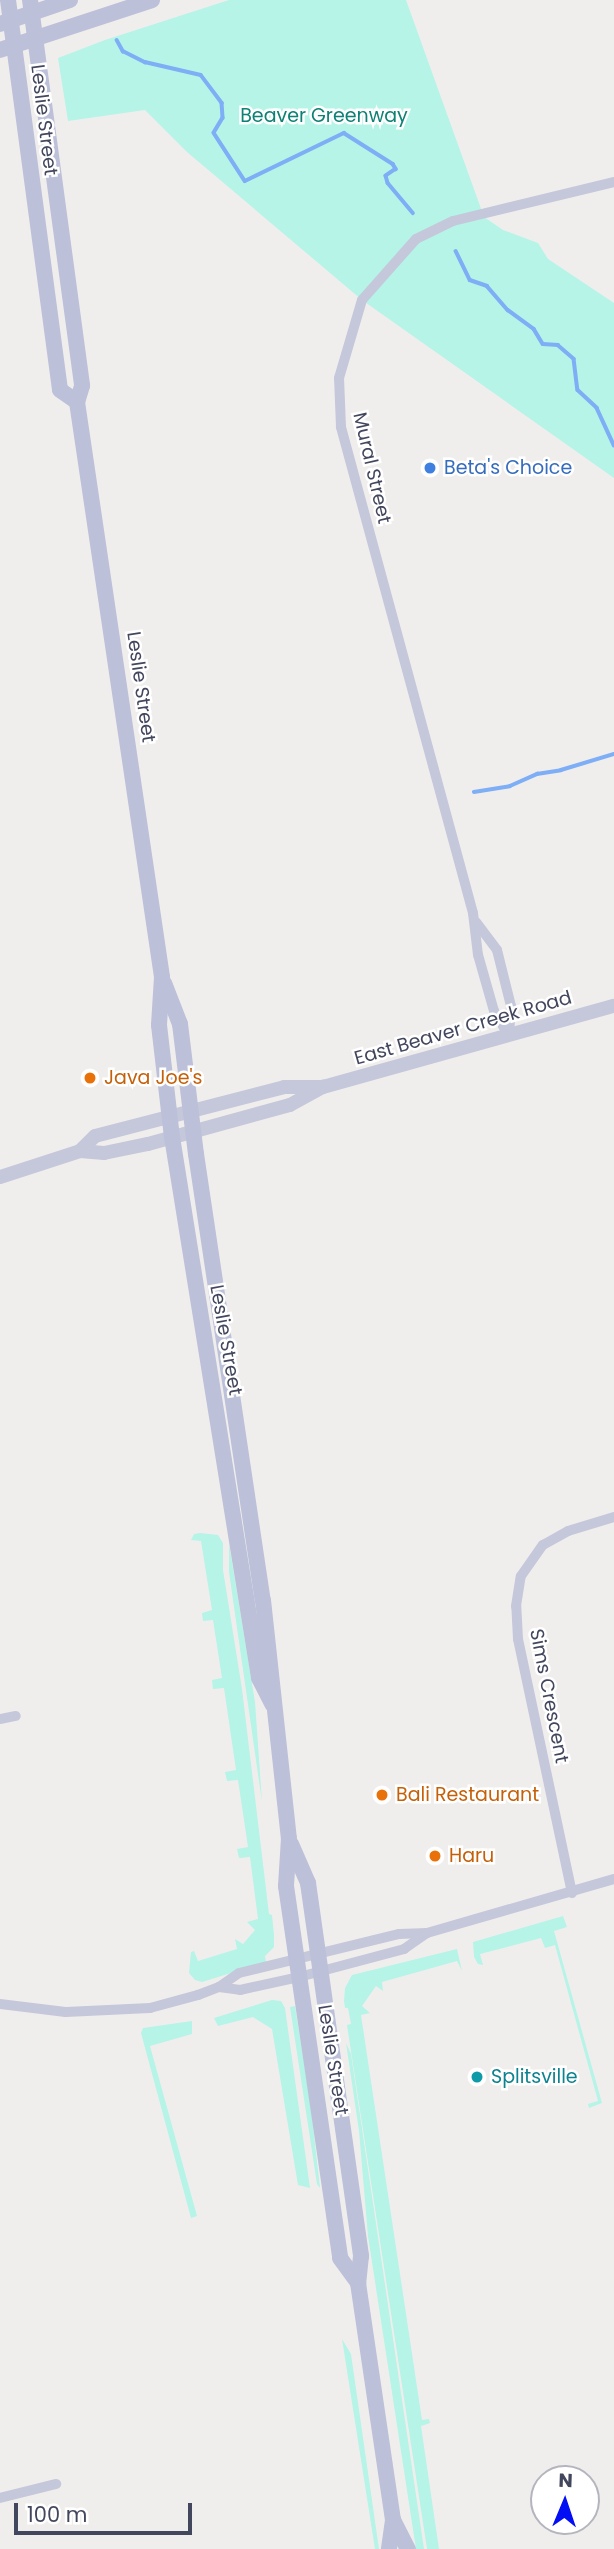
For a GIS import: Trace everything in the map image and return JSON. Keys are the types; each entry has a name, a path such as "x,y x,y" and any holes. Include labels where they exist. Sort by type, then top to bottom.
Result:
{"main road":[{"name":"Leslie Street","path":"8,0 7,48 60,390 77,402"},
{"path":"6,22 31,7 70,0"},
{"path":"7,48 152,0"},
{"name":"Leslie Street","path":"31,7 82,386 77,402 162,977 159,1025 172,1137 259,1678 273,1705"},
{"name":"Leslie Street","path":"162,977 180,1024 263,1600 289,1838 286,1886 340,2258 358,2283"},
{"name":"Leslie Street","path":"289,1838 308,1883 361,2256 358,2283 393,2520 389,2549"},
{"name":"Leslie Street","path":"393,2520 408,2549"}],"street":[{"name":"Mural Street","path":"509,1036 494,1011 478,955 475,921 341,427 339,378 362,300 416,239 453,221 614,182"},
{"name":"Mural Street","path":"475,921 496,950 511,1006 509,1036"},
{"name":"East Beaver Creek Road","path":"80,1151 104,1153 194,1132 290,1105 323,1087 614,1006"},
{"name":"East Beaver Creek Road","path":"80,1151 95,1136 170,1116 284,1087 323,1087"},
{"path":"0,1177 80,1151"},
{"name":"Sims Crescent","path":"572,1893 518,1639 516,1606 521,1576 543,1545 568,1531 614,1517"},
{"path":"0,1719 16,1717"},
{"path":"219,1987 240,1990 399,1934 427,1933 614,1879"},
{"path":"0,2004 66,2012 150,2008 219,1987 239,1973 298,1969 404,1948 427,1933"},
{"path":"0,2498 56,2484"}],"green space":[{"name":"Beaver Greenway","path":"229,0 406,0 484,217 503,230 538,243 548,259 614,303 614,478 362,300 187,152 145,110 68,121 58,58"},
{"path":"194,1534 218,1535 223,1543 223,1570 242,1689 269,1914 272,1915 274,1935 274,1947 265,1956 266,1962 202,1982 195,1980 189,1973 191,1952 194,1951 198,1961 237,1949 235,1939 243,1944 255,1930 247,1922 258,1919 250,1857 239,1858 237,1849 248,1847 238,1780 227,1781 225,1772 236,1770 224,1688 213,1689 212,1680 222,1678 213,1620 203,1621 202,1613 212,1610 201,1541 191,1540"},
{"path":"229,1544 255,1702 262,1802 229,1572"},
{"path":"563,1916 567,1927 554,1931 602,2103 589,2108 588,2104 598,2101 555,1945 545,1948 541,1938 480,1954 483,1965 478,1964 474,1957 473,1942"},
{"path":"457,1949 462,1971 457,1961 382,1982 383,1991 376,1986 362,2006 370,2013 361,2015 422,2420 429,2419 430,2423 421,2426 439,2549 427,2549 347,2025 351,2024 344,2001 345,1988 352,1975"},
{"path":"272,2000 281,2001 285,2008 310,2188 298,2185 272,2029 253,2017 218,2026 214,2018"},
{"path":"295,2006 320,2188 317,2184 290,2007"},
{"path":"192,2021 192,2034 150,2046 197,2216 191,2218 141,2033 143,2028"},
{"path":"346,2043 351,2054 424,2549 416,2549 368,2236 359,2131"},
{"path":"342,2339 351,2354 379,2549 375,2549"}],"waterway":[{"path":"117,40 123,51 145,62 201,75 222,103 223,118 214,133 245,181 344,133 393,164 396,169 386,176 388,183 413,213"},
{"path":"456,251 470,280 487,286 508,310 534,329 543,344 558,345 574,359 578,390 597,408 614,445"},
{"path":"474,792 510,786 537,774 561,770 614,754"}],"place":[{"name":"Beta's Choice","path":"430,468"},
{"name":"Java Joe's","path":"90,1078"},
{"name":"Bali Restaurant","path":"382,1795"},
{"name":"Haru","path":"435,1856"},
{"name":"Splitsville","path":"477,2077"}]}
